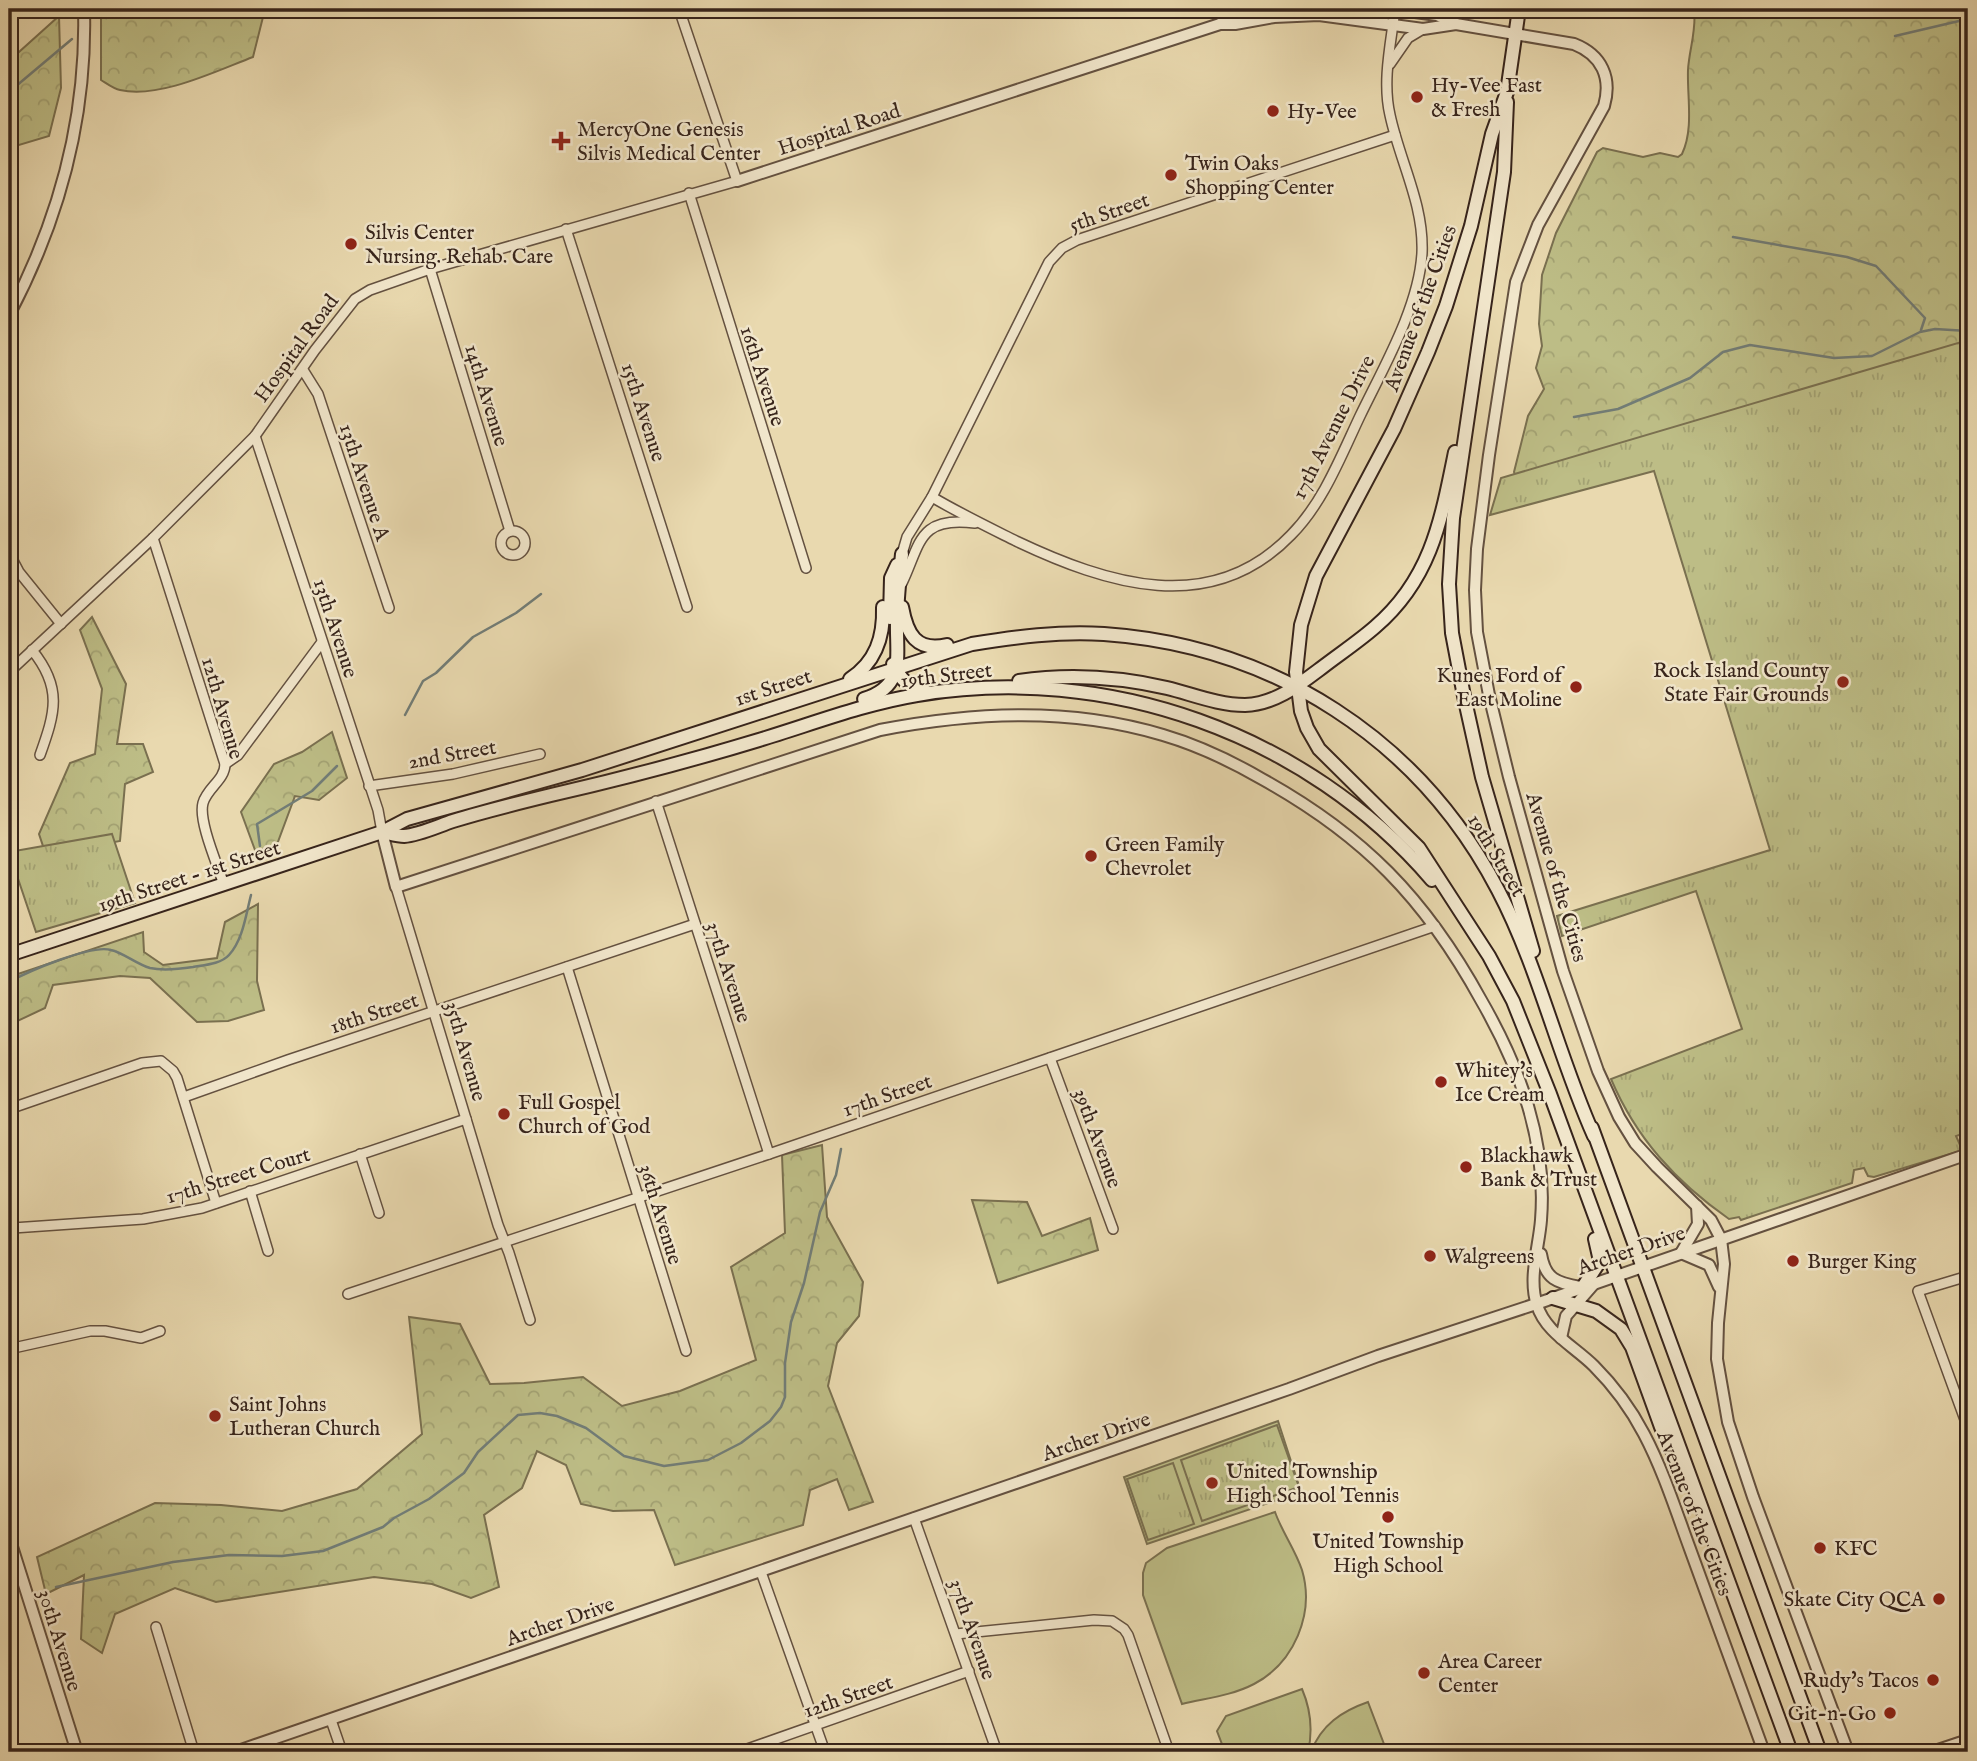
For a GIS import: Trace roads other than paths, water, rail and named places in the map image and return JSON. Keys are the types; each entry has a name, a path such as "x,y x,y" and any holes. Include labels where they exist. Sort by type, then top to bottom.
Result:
{"main road":[{"name":"Avenue of the Cities","path":"1519,9 1507,92 1504,172 1450,546 1450,601 1457,663 1482,777 1528,934 1594,1136 1820,1752"},
{"name":"Avenue of the Cities","path":"1507,92 1492,134 1468,237 1428,352 1394,429 1310,593 1297,643 1296,687 1307,728 1319,749 1419,848 1493,962 1513,1001 1707,1519 1791,1752"},
{"name":"Avenue of the Cities","path":"966,689 1036,679 1098,678 1167,688 1218,702 1244,705 1264,702 1296,687 1375,628 1402,599 1422,568 1432,548 1442,515 1475,368"},
{"path":"726,750 803,718 878,695 889,685 898,658 901,557"},
{"path":"901,557 891,578 889,592 891,656 909,686 933,693"},
{"path":"841,686 867,664 878,645 883,631 885,577 901,557"},
{"path":"899,590 911,636 929,646 1011,631 1057,627 1114,630 1137,637"},
{"name":"1st Street","path":"382,832 407,819 582,770 972,644 1037,634 1089,633 1137,637 1186,646"},
{"name":"19th Street","path":"1186,646 1233,659 1296,687 1351,720 1415,774 1451,816 1497,890 1521,941 1594,1136"},
{"name":"19th Street","path":"382,832 404,836 506,806 645,773 868,706 966,689 1032,688 1083,691 1119,697 1187,716 1236,735 1309,774 1370,818 1419,864 1461,915"},
{"name":"19th Street - 1st Street","path":"9,955 382,832"},
{"path":"1538,1063 1560,1143 1599,1250 1599,1265 1588,1286"},
{"name":"Avenue of the Cities","path":"1649,1287 1708,1446"},
{"path":"1553,1298 1596,1311 1609,1318 1627,1337 1667,1439 1707,1519"}],"street":[{"path":"9,315 33,268 59,197 80,97 84,9"},
{"path":"679,9 737,181"},
{"name":"Hospital Road","path":"9,672 153,537 255,436 355,299 370,290 566,229 737,181 1220,24 1233,16 1256,9"},
{"name":"Hospital Road","path":"1394,9 1437,15 1456,24 1516,34"},
{"name":"17th Avenue Drive","path":"932,497 981,524 1080,569 1111,579 1160,587 1194,585 1227,577 1260,560 1291,536 1312,509 1345,450 1394,346 1419,271 1422,246 1419,212 1387,100 1394,9"},
{"name":"Hospital Road","path":"1220,24 1319,15 1423,29 1456,24"},
{"path":"1389,65 1408,38 1423,29"},
{"name":"Avenue of the Cities","path":"1516,34 1574,44 1590,52 1603,66 1607,94 1604,106 1538,225 1516,282 1477,549 1477,632 1509,777 1563,971 1598,1071 1619,1117 1635,1143 1717,1227 1721,1239"},
{"name":"5th Street","path":"932,497 1049,262 1062,248 1077,240 1395,135"},
{"name":"16th Avenue","path":"689,194 806,568"},
{"name":"15th Avenue","path":"566,229 687,607"},
{"name":"14th Avenue","path":"430,270 510,531"},
{"name":"13th Avenue A","path":"303,370 318,394 389,608"},
{"name":"13th Avenue","path":"255,436 378,810 382,832"},
{"path":"901,557 907,537 932,497"},
{"path":"899,590 920,538 948,523 981,524"},
{"name":"12th Avenue","path":"153,537 225,764 221,777 203,804 204,819 224,885"},
{"path":"9,553 19,572 61,624"},
{"path":"225,764 238,755 322,642"},
{"path":"32,650 48,673 53,695 52,718 40,755"},
{"name":"19th Street","path":"396,887 880,730 937,719 1023,715 1106,722 1164,735 1230,761 1304,802 1368,851 1417,902 1435,926"},
{"name":"2nd Street","path":"369,786 453,774 540,754"},
{"name":"37th Avenue","path":"656,801 769,1154"},
{"name":"35th Avenue","path":"382,832 466,1119 530,1321"},
{"name":"18th Street","path":"184,1097 695,924"},
{"path":"1435,926 1467,974 1493,1022 1527,1103 1542,1177 1533,1286 1536,1304"},
{"name":"17th Street","path":"348,1294 769,1154 1435,926"},
{"name":"36th Avenue","path":"567,967 685,1351"},
{"name":"39th Avenue","path":"1050,1058 1113,1229"},
{"path":"9,1109 142,1063 161,1061 173,1071 184,1097 216,1203"},
{"name":"17th Street Court","path":"13,1228 143,1219 179,1213 466,1119"},
{"path":"360,1154 379,1213"},
{"name":"Archer Drive","path":"235,1752 1968,1154"},
{"path":"250,1191 268,1251"},
{"path":"1696,1206 1698,1224 1681,1253 1709,1265 1721,1290"},
{"path":"1539,1238 1542,1263 1548,1275 1559,1283 1588,1286 1577,1305 1566,1316 1561,1338"},
{"path":"1721,1239 1724,1264 1717,1359 1728,1422 1753,1497 1848,1752"},
{"path":"1968,1276 1918,1291 1968,1429"},
{"name":"Avenue of the Cities","path":"1536,1304 1543,1319 1593,1365 1612,1387 1644,1434 1665,1480 1764,1752"},
{"path":"9,1349 90,1331 141,1338 160,1331"},
{"name":"37th Avenue","path":"914,1518 997,1752"},
{"name":"30th Avenue","path":"9,1537 77,1752"},
{"path":"761,1572 825,1752"},
{"path":"956,1633 1094,1620 1118,1624 1124,1629 1133,1648 1169,1752"},
{"path":"156,1627 194,1752"},
{"name":"12th Street","path":"739,1752 969,1671"},
{"path":"331,1720 342,1752"},
{"path":"1932,1752 1968,1740"}],"waterway":[{"path":"106,18 126,9"},
{"path":"1895,36 1959,21 1968,16"},
{"path":"9,92 72,39"},
{"path":"1733,237 1847,257 1876,266 1925,318 1921,330"},
{"path":"1574,417 1618,409 1690,378 1723,352 1750,345 1834,358 1872,356 1920,332 1935,329 1968,331"},
{"path":"405,715 423,681 436,673 473,637 516,613 541,594"},
{"path":"260,846 257,824 312,791 337,766"},
{"path":"9,982 59,960 102,949 116,951 155,969 166,970 217,962 226,958 238,942 251,895"},
{"path":"56,1587 173,1562 229,1555 282,1556 323,1551 383,1527 429,1499 464,1473 478,1452 518,1415 540,1413 557,1416 586,1428 624,1456 664,1466 708,1460 741,1443 770,1421 785,1397 785,1363 791,1322 804,1283 820,1212 836,1175 841,1149"}],"place":[{"name":"Hy-Vee Fast & Fresh","path":"1417,97"},
{"name":"Hy-Vee","path":"1273,111"},
{"name":"MercyOne Genesis Silvis Medical Center","path":"561,141"},
{"name":"Twin Oaks Shopping Center","path":"1171,175"},
{"name":"Silvis Center Nursing. Rehab. Care","path":"351,244"},
{"name":"Rock Island County State Fair Grounds","path":"1843,682"},
{"name":"Kunes Ford of East Moline","path":"1576,687"},
{"name":"Green Family Chevrolet","path":"1091,856"},
{"name":"Whitey's Ice Cream","path":"1441,1082"},
{"name":"Full Gospel Church of God","path":"504,1114"},
{"name":"Blackhawk Bank & Trust","path":"1466,1167"},
{"name":"Walgreens","path":"1430,1256"},
{"name":"Burger King","path":"1793,1261"},
{"name":"Saint Johns Lutheran Church","path":"215,1416"},
{"name":"United Township High School Tennis","path":"1212,1483"},
{"name":"United Township High School","path":"1388,1517"},
{"name":"KFC","path":"1820,1548"},
{"name":"Skate City QCA","path":"1939,1599"},
{"name":"Area Career Center","path":"1424,1673"},
{"name":"Rudy's Tacos","path":"1933,1680"},
{"name":"Git-n-Go","path":"1890,1713"}]}
